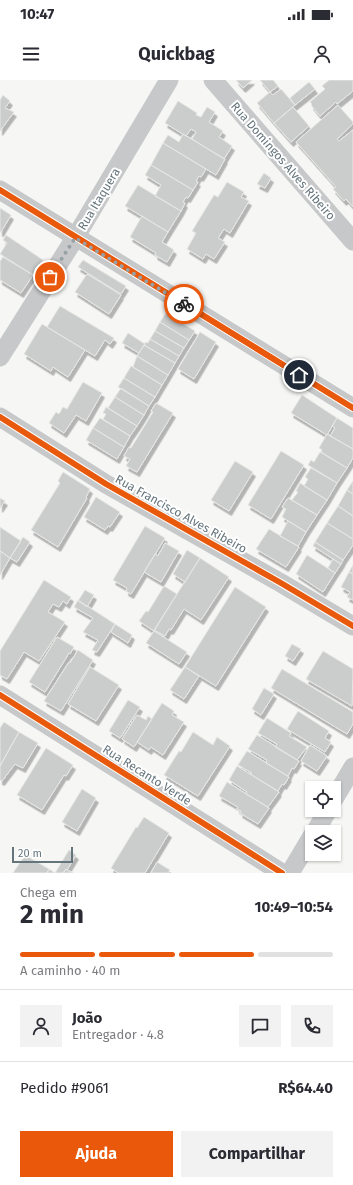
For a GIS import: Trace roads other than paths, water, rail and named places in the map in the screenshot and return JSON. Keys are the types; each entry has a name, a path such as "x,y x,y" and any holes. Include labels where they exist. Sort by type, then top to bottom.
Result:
{"street":[{"name":"Rua Itaquera","path":"0,357 75,238 169,80"},
{"name":"Rua Domingos Alves Ribeiro","path":"212,80 353,241"},
{"path":"0,190 75,238 353,408"},
{"name":"Rua Francisco Alves Ribeiro","path":"0,417 106,484 281,583 353,626"},
{"name":"Rua Recanto Verde","path":"0,695 282,873"},
{"path":"341,787 353,767"},
{"path":"290,873 305,848"}]}
